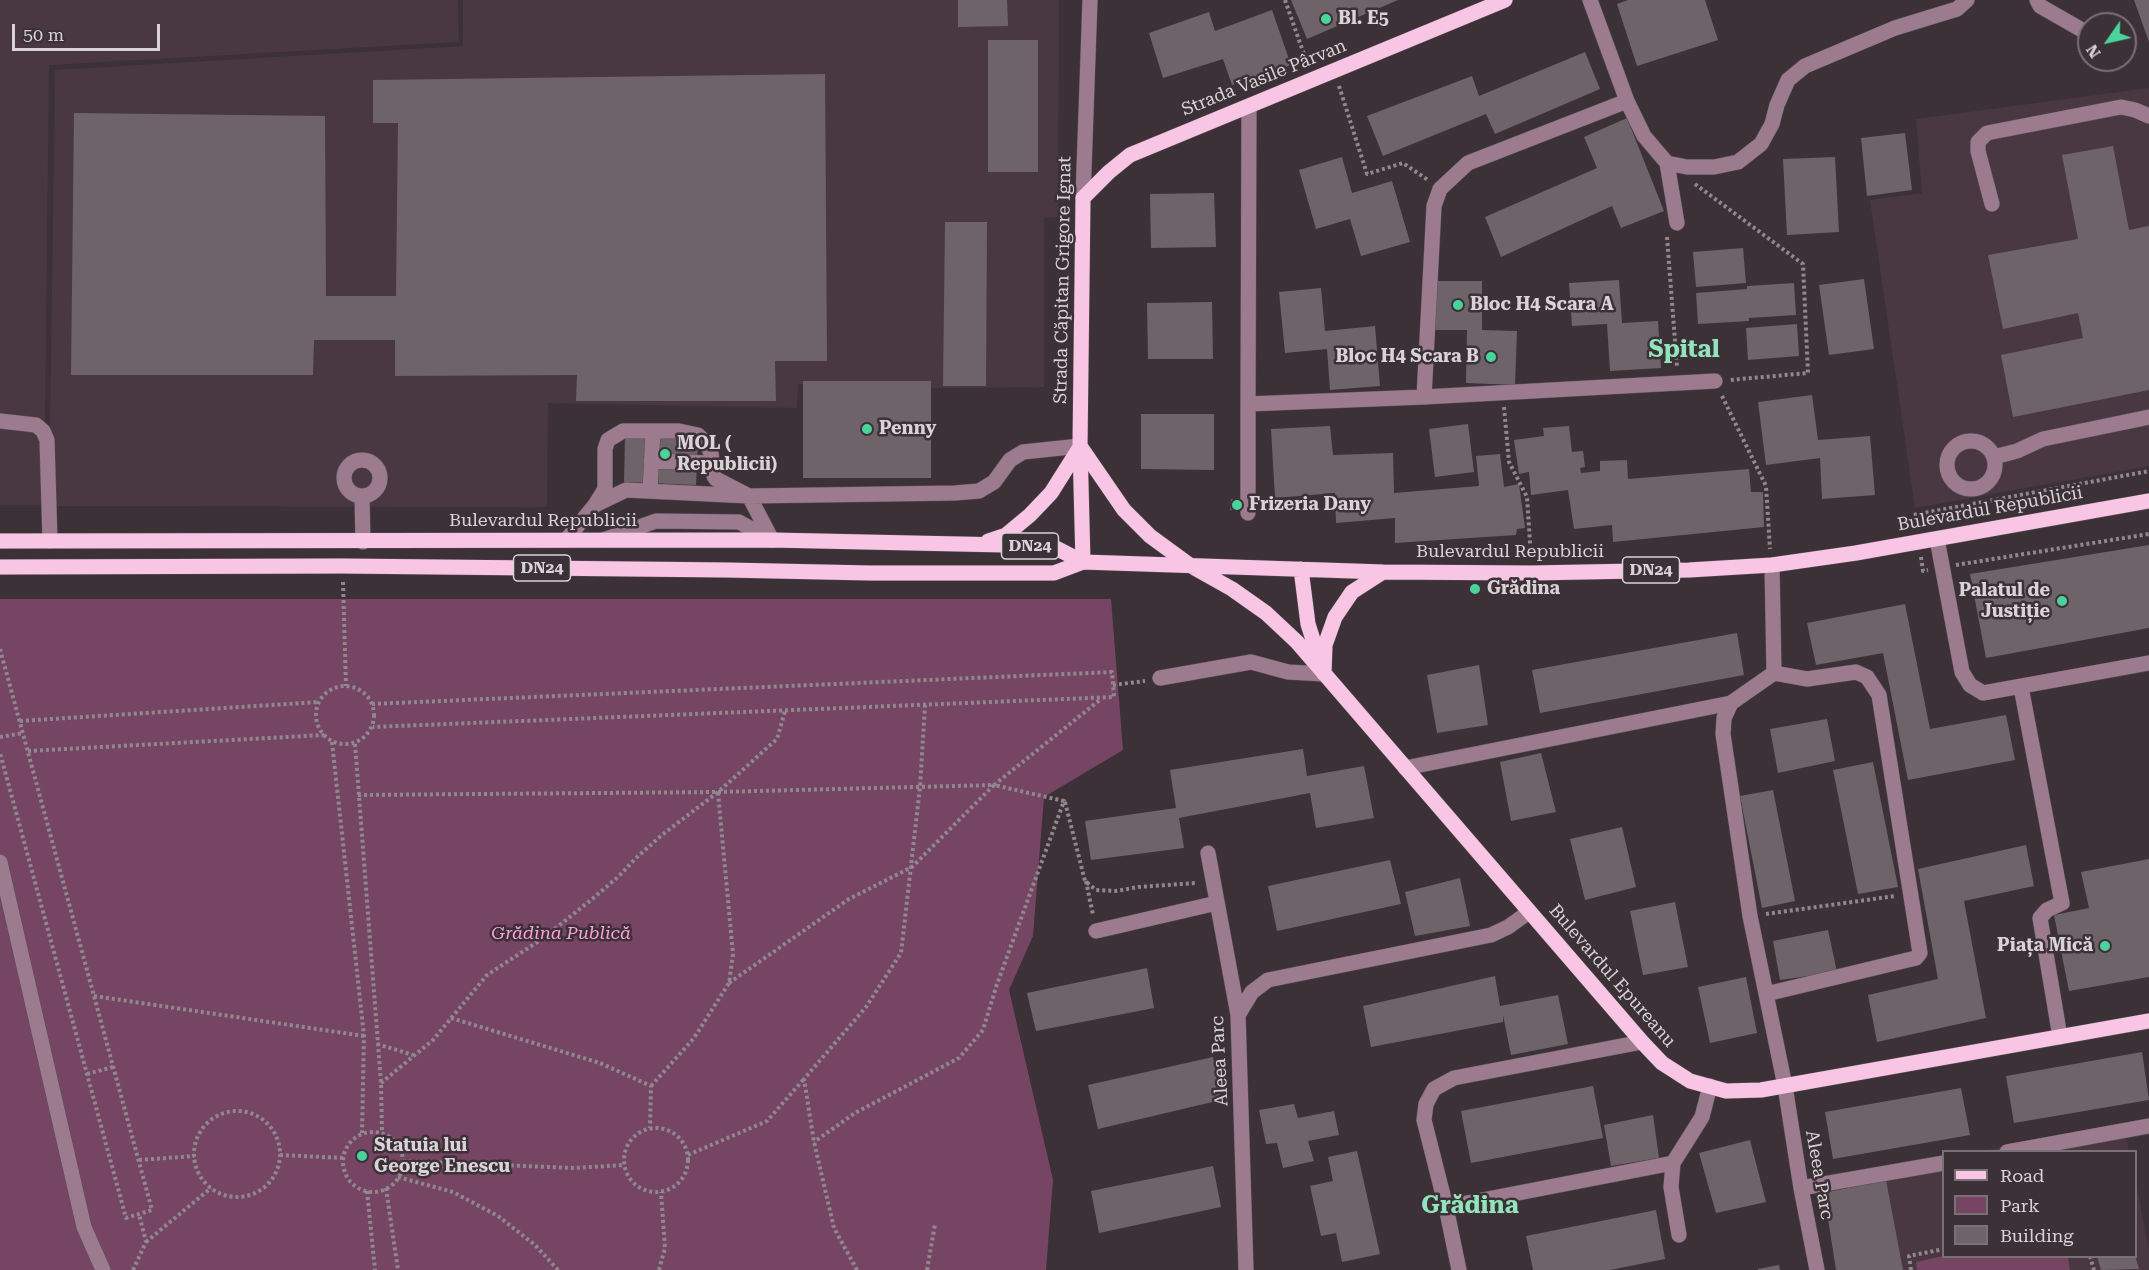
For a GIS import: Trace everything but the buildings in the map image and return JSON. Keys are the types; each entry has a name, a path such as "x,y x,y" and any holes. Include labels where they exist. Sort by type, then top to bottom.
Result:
{"main road":[{"name":"Strada Vasile Pârvan","path":"1083,198 1130,155 1505,0"},
{"name":"Strada Căpitan Grigore Ignat","path":"1083,198 1080,446 1083,562"},
{"path":"974,545 1006,535 1030,515 1051,493 1080,446 1124,510 1150,536 1191,566 1232,590 1266,614 1297,642 1324,674"},
{"name":"Bulevardul Republicii","path":"0,567 342,566 870,573 1054,573 1083,562 1383,572 1532,573 1689,570 1772,565 1937,539 2149,501"},
{"name":"Bulevardul Republicii","path":"0,541 772,540 1052,546 1083,562"},
{"name":"Bulevardul Epureanu","path":"1300,569 1308,624 1324,674 1641,1042 1662,1063 1690,1081 1726,1091 1761,1090 2149,1020"},
{"path":"1324,674 1325,645 1335,617 1352,592 1383,572"}],"street":[{"name":"Strada Căpitan Grigore Ignat","path":"1083,198 1090,0"},
{"path":"1590,0 1627,101 1644,136 1667,163 1677,223"},
{"path":"1667,163 1687,167 1705,167 1738,162 1761,144 1772,124 1788,80 1805,66 1894,28 1957,9 1967,0"},
{"path":"2037,0 2040,6 2077,27"},
{"path":"1424,397 1434,206 1440,189 1468,163 1627,101"},
{"path":"1248,513 1249,106"},
{"path":"1992,204 1978,151 1978,142 1988,133 2121,107 2149,116"},
{"path":"1248,404 1715,381"},
{"path":"1994,458 2043,439 2149,417"},
{"path":"0,421 36,425 43,431 47,440 50,541"},
{"path":"650,491 653,430"},
{"path":"566,540 595,506 605,489 605,448 608,440 623,431 653,430 679,431 698,435 706,442 711,453 711,463 716,479 749,496 772,540"},
{"path":"595,506 626,490 749,496 955,493 979,490 994,482 1010,460 1023,452 1080,446"},
{"path":"651,461 711,463"},
{"path":"362,496 363,542"},
{"path":"1937,539 1962,672 1970,685 1983,693 2149,663"},
{"path":"1772,565 1774,673"},
{"path":"1160,678 1251,662 1288,672 1324,674"},
{"path":"1405,768 1731,703 1774,673 1808,679 1856,672 1867,677 1879,695 1920,953 1916,958 1766,994"},
{"path":"2021,687 2062,903 2047,910 2040,918 2060,1037"},
{"name":"Aleea Parc","path":"1731,703 1724,718 1723,734 1750,916 1785,1086 1817,1270"},
{"name":"Aleea Parc","path":"1208,853 1238,1015 1246,1270"},
{"path":"0,862 84,1227 103,1270"},
{"path":"1096,931 1217,903"},
{"path":"1238,1015 1251,992 1268,980 1491,935 1508,927 1529,912"},
{"path":"1459,1270 1446,1206 1424,1120 1426,1104 1434,1089 1454,1078 1641,1042"},
{"path":"1679,1235 1671,1187 1673,1163 1702,1117 1710,1086"},
{"path":"2018,1150 2149,1126"},
{"path":"1446,1206 1673,1163"},
{"path":"1801,1188 1942,1163"}],"path":[{"path":"1285,0 1313,80"},
{"path":"1334,71 1367,174 1403,163 1440,189"},
{"path":"1695,184 1803,264 1808,373 1715,381 1766,486 1772,565"},
{"path":"1677,223 1667,230 1678,383"},
{"path":"1503,392 1509,462 1527,497 1532,573"},
{"path":"2149,471 1913,516 1923,571 2149,534"},
{"path":"342,566 346,686"},
{"path":"0,649 152,1210 126,1218 0,753"},
{"path":"372,704 1112,672 1114,698 373,727"},
{"path":"1113,685 1160,678"},
{"path":"346,686 362,691 375,711 373,727 355,744 332,742 324,735 316,720 319,702 330,690 346,686"},
{"path":"650,1128 651,1086 694,1038 729,984 849,899 912,867 994,785 1102,698"},
{"path":"20,721 319,702"},
{"path":"688,1155 767,1121 866,1007 901,953 920,787 925,705"},
{"path":"381,1083 433,1040 487,975 542,939 591,900 620,876 662,834 718,792 777,739 785,711"},
{"path":"0,737 23,733"},
{"path":"28,751 324,735"},
{"path":"332,742 364,1036 362,1133"},
{"path":"355,744 376,1044 381,1083 382,1133"},
{"path":"358,795 718,792 994,785 1064,801"},
{"path":"718,792 733,954 729,984"},
{"path":"1064,801 1096,931"},
{"path":"814,1142 855,1113 959,1058 983,1030 997,984 1064,801"},
{"path":"1085,881 1096,890 1116,891 1138,887 1213,882"},
{"path":"1750,916 1911,894"},
{"path":"94,996 364,1036"},
{"path":"451,1018 600,1063 651,1086"},
{"path":"376,1044 414,1055"},
{"path":"87,1074 113,1067"},
{"path":"804,1079 814,1142 834,1228 857,1270"},
{"path":"237,1111 250,1113 262,1119 272,1129 278,1141 280,1155 278,1168 272,1180 262,1189 250,1195 237,1197 223,1195 211,1188 196,1168 194,1156 201,1130 211,1119 223,1113 237,1111"},
{"path":"650,1128 670,1131 684,1145 688,1155 685,1174 670,1189 661,1192 651,1192 633,1183 624,1165 627,1145 641,1131 650,1128"},
{"path":"372,1131 382,1133 397,1144 401,1152 403,1161 398,1177 386,1188 367,1191 351,1183 343,1167 343,1158 349,1143 362,1133 372,1131"},
{"path":"280,1155 343,1158"},
{"path":"138,1160 194,1156"},
{"path":"403,1161 574,1168 624,1165"},
{"path":"398,1177 453,1192 498,1216 535,1245 558,1270"},
{"path":"133,1270 146,1242 211,1188"},
{"path":"386,1188 398,1270"},
{"path":"367,1191 375,1270"},
{"path":"659,1270 665,1248 661,1192"},
{"path":"139,1214 146,1242"},
{"path":"927,1270 935,1224"},
{"path":"1911,1270 1909,1256 1942,1249"}],"shaded area":[{"path":"0,0 458,0 459,42 49,65 44,505 0,505"},
{"path":"463,0 1059,0 1058,217 1044,218 1044,387 942,388 798,384 797,408 548,403 547,507 49,506 55,70 463,46"},
{"path":"2149,88 2149,466 1915,508 1870,200 1922,193 1916,119"},
{"path":"2123,1122 2129,1150 1987,1150"},
{"path":"1942,1158 1942,1258 2137,1258 2137,1187 2149,1249 2149,1270 1836,1270 1825,1182"}],"green space":[{"name":"Grădina Publică","path":"0,599 1111,599 1123,750 1044,797 1033,936 1009,990 1053,1180 1046,1270 0,1270"},
{"path":"1942,1256 2068,1258 2070,1270 1917,1270 1916,1262"}],"place":[{"name":"Bl. E5","path":"1326,19"},
{"name":"Bloc H4 Scara A","path":"1458,305"},
{"name":"Bloc H4 Scara B","path":"1491,357"},
{"name":"Penny","path":"867,429"},
{"name":"MOL ( Republicii)","path":"665,454"},
{"name":"Frizeria Dany","path":"1237,505"},
{"name":"Grădina","path":"1475,589"},
{"name":"Palatul de Justiție","path":"2062,601"},
{"name":"Piața Mică","path":"2105,946"},
{"name":"Statuia lui George Enescu","path":"362,1156"}],"district":[{"name":"Spital","path":"1684,350"},
{"name":"Grădina","path":"1470,1206"}]}
